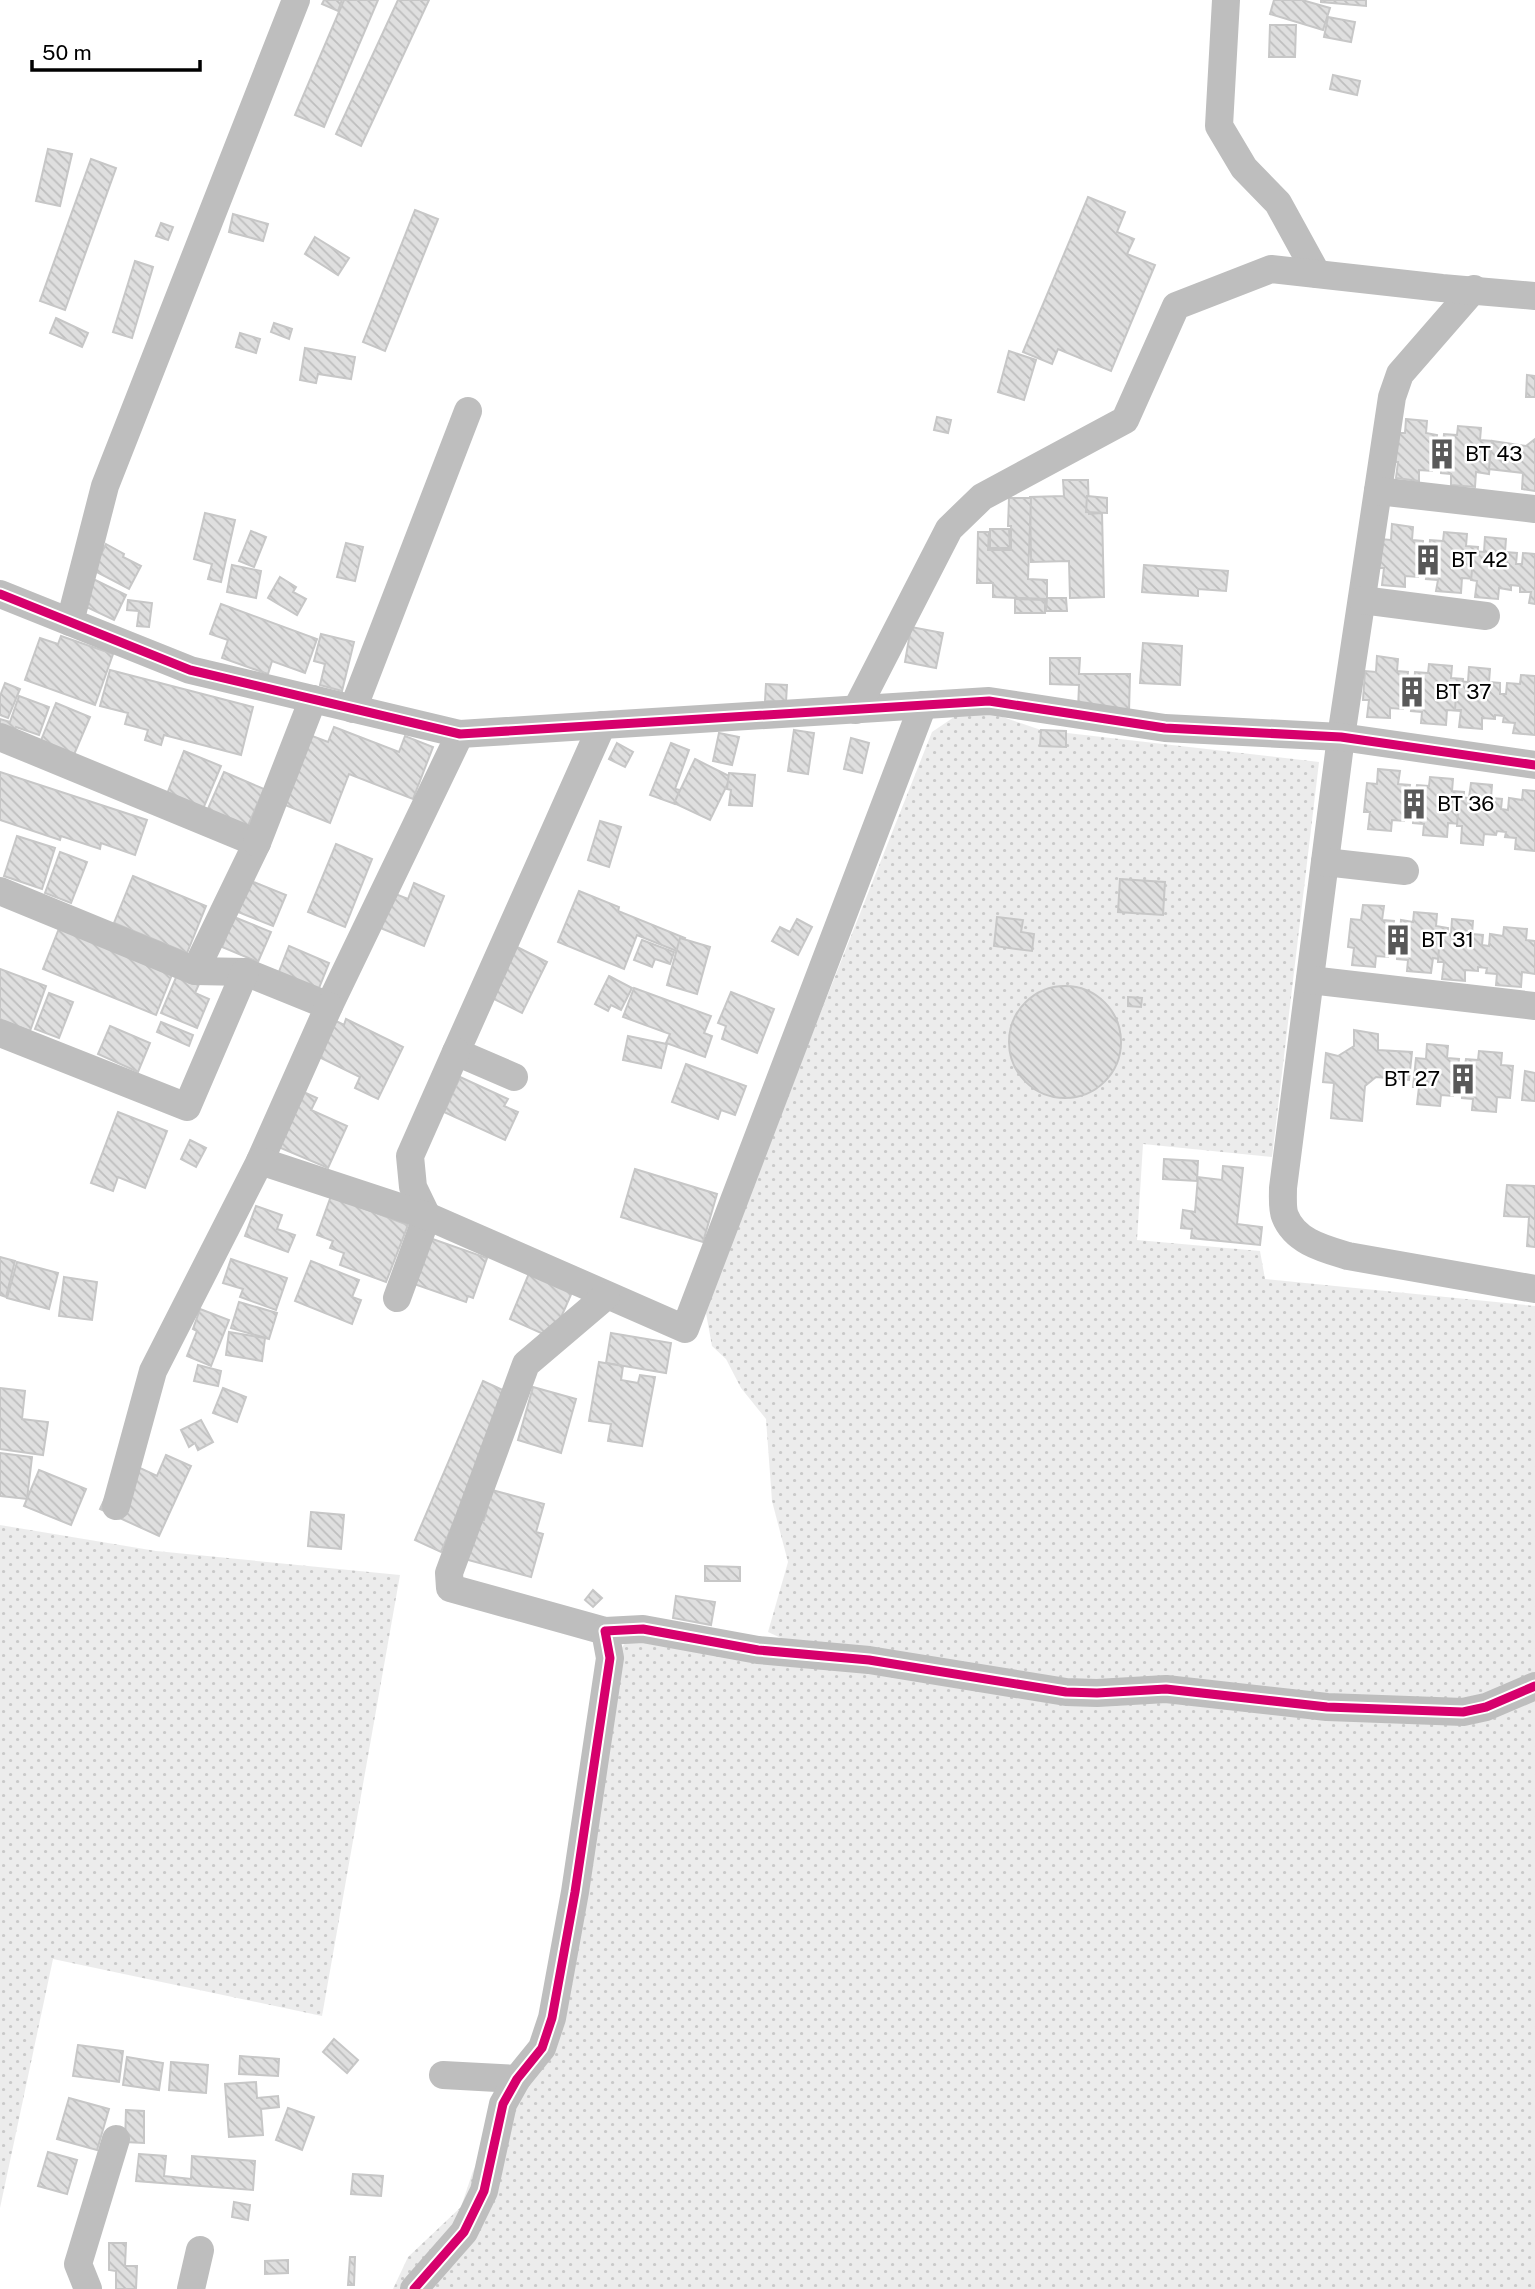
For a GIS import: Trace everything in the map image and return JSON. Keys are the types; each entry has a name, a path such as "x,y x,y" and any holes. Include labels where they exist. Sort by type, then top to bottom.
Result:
{"street":[{"path":"70,622 105,486 296,0"},
{"path":"1226,0 1219,126 1244,168 1278,203 1317,274"},
{"path":"856,710 949,529 982,497 1125,420 1176,306 1272,269 1535,296"},
{"path":"1474,289 1400,374 1392,397 1341,737 1283,1188 1284,1215 1297,1234 1320,1248 1348,1256 1535,1289"},
{"path":"353,709 468,411"},
{"path":"1378,491 1535,509"},
{"path":"0,594 190,670 460,734 989,701 1165,728 1341,737 1535,765"},
{"path":"1362,600 1486,616"},
{"path":"195,971 257,843 313,699"},
{"path":"260,1161 427,1216 685,1329 922,705"},
{"path":"397,1298 427,1216 413,1187 410,1156 602,725"},
{"path":"116,1506 153,1371 260,1161 329,1006 460,734"},
{"path":"0,737 257,843"},
{"path":"1325,862 1405,871"},
{"path":"0,891 195,971 245,972 329,1006"},
{"path":"0,1034 187,1107 245,972"},
{"path":"1310,980 1535,1006"},
{"path":"456,1052 514,1077"},
{"path":"606,1296 526,1364 449,1573 450,1588 605,1631 643,1629 758,1650 869,1660 1066,1692 1166,1689 1327,1707 1463,1712 1486,1707 1535,1686"},
{"path":"414,2289 464,2232 484,2191 503,2104 517,2079 541,2048 552,2018 575,1892 610,1658 605,1631"},
{"path":"443,2075 517,2079"},
{"path":"88,2289 78,2264 116,2139"},
{"path":"191,2289 200,2250"}],"shaded area":[{"path":"963,711 997,715 1041,730 1319,762 1272,1157 1143,1144 1137,1240 1260,1251 1265,1279 1535,1306 1535,2289 393,2289 408,2257 461,2207 473,2171 533,2070 617,1654 626,1642 639,1634 848,1669 768,1632 788,1562 772,1501 766,1419 741,1388 726,1359 712,1346 706,1313 715,1279 932,732"},
{"path":"0,1525 156,1551 400,1575 322,2016 53,1959 0,2208"}],"building":[{"path":"324,0 342,0 338,11 322,4"},
{"path":"344,0 378,0 324,127 295,115"},
{"path":"398,0 429,0 361,146 336,134"},
{"path":"1274,0 1302,0 1330,8 1323,30 1270,14"},
{"path":"1366,0 1366,6 1321,2"},
{"path":"1328,17 1355,22 1351,42 1324,37"},
{"path":"1270,25 1296,25 1295,57 1269,57"},
{"path":"1333,75 1360,81 1357,95 1330,89"},
{"path":"48,149 72,154 60,206 36,201"},
{"path":"91,159 116,168 65,310 40,301"},
{"path":"1088,197 1125,212 1117,232 1134,239 1127,254 1155,265 1111,371 1058,349 1052,364 1023,352"},
{"path":"415,210 438,219 385,351 363,342"},
{"path":"233,214 268,224 263,241 229,232"},
{"path":"161,223 173,227 168,240 156,236"},
{"path":"315,237 349,258 338,275 305,254"},
{"path":"135,261 153,267 132,338 113,332"},
{"path":"56,318 88,333 82,347 50,333"},
{"path":"274,323 292,329 289,339 271,332"},
{"path":"240,333 260,339 256,353 236,347"},
{"path":"305,348 355,357 351,379 318,374 316,383 300,380"},
{"path":"1009,351 1036,360 1024,400 998,392"},
{"path":"1527,375 1535,376 1535,397 1526,397"},
{"path":"937,417 951,420 948,433 934,430"},
{"name":"BT 43","path":"1406,419 1427,421 1426,433 1437,435 1436,445 1443,446 1444,434 1457,435 1458,426 1481,428 1480,440 1492,441 1489,474 1476,472 1475,487 1451,485 1451,474 1441,473 1441,467 1432,466 1432,471 1419,470 1419,481 1396,478 1398,462 1392,462 1394,433 1405,433"},
{"path":"1535,439 1535,491 1522,489 1523,473 1489,469 1492,441 1526,446"},
{"path":"1063,480 1088,480 1089,514 1102,513 1104,597 1070,598 1069,561 1031,562 1030,497 1064,496"},
{"path":"1087,496 1107,498 1107,513 1086,512"},
{"path":"1009,498 1031,498 1028,579 1047,580 1047,599 993,597 993,583 977,583 978,532 989,532 988,550 1011,550"},
{"path":"205,513 235,520 221,582 208,579 212,564 194,559"},
{"name":"BT 42","path":"1392,524 1413,527 1412,540 1423,541 1423,551 1429,552 1430,540 1443,541 1444,532 1467,534 1466,546 1478,547 1475,579 1462,578 1461,593 1436,591 1438,580 1426,579 1427,573 1418,572 1418,577 1405,576 1405,587 1382,585 1384,568 1378,568 1381,539 1391,540"},
{"path":"990,529 1009,529 1010,548 990,548"},
{"path":"251,531 266,537 254,567 239,561"},
{"path":"1485,537 1506,539 1505,552 1517,553 1516,564 1522,564 1523,553 1535,554 1535,604 1529,603 1531,592 1520,592 1520,586 1511,585 1511,590 1499,588 1498,599 1475,597 1477,581 1471,580 1474,551 1484,552"},
{"path":"346,543 363,547 355,581 337,577"},
{"path":"106,544 141,566 129,589 93,570"},
{"path":"232,565 261,571 256,598 227,592"},
{"path":"1144,565 1228,571 1226,591 1198,589 1198,596 1142,592"},
{"path":"89,577 126,595 114,620 76,602"},
{"path":"280,577 296,587 293,592 306,599 297,615 268,598"},
{"path":"1047,598 1066,598 1067,611 1046,611"},
{"path":"1015,599 1045,600 1045,613 1015,613"},
{"path":"128,600 152,603 149,627 137,626 139,611 127,610"},
{"path":"221,604 317,639 305,673 272,661 268,674 222,658 228,640 210,634"},
{"path":"911,627 943,633 936,668 905,662"},
{"path":"321,634 354,642 342,691 320,685 325,664 314,661"},
{"path":"61,636 113,654 95,705 25,680 40,638 58,644"},
{"path":"1143,643 1182,646 1180,685 1140,683"},
{"name":"BT 37","path":"1377,656 1398,659 1397,671 1408,672 1407,683 1414,684 1415,672 1428,673 1429,664 1452,666 1451,678 1463,679 1460,711 1447,710 1446,725 1421,723 1422,712 1411,711 1412,705 1403,704 1403,709 1390,708 1390,718 1367,717 1369,700 1363,700 1365,671 1376,672"},
{"path":"1050,658 1080,658 1079,674 1130,674 1129,712 1078,710 1079,685 1050,684"},
{"path":"1469,667 1490,669 1489,682 1500,683 1500,694 1506,694 1507,683 1520,684 1521,675 1535,676 1535,735 1513,733 1515,723 1503,722 1504,716 1495,715 1495,719 1482,718 1482,729 1459,727 1461,710 1455,710 1457,681 1468,682"},
{"path":"110,670 253,707 241,755 164,735 161,745 145,740 148,730 125,724 128,713 100,706"},
{"path":"5,683 20,689 8,718 0,715 0,696"},
{"path":"766,684 787,685 786,702 765,701"},
{"path":"19,696 49,707 39,735 16,727 14,732 0,727 0,719 10,722"},
{"path":"56,703 90,717 73,757 40,743"},
{"path":"334,727 399,752 405,736 433,747 413,799 349,774 330,823 280,803 307,734 328,742"},
{"path":"794,730 814,733 808,774 788,771"},
{"path":"1041,730 1066,731 1066,747 1040,746"},
{"path":"719,733 739,737 732,765 713,761"},
{"path":"851,738 869,743 862,773 844,769"},
{"path":"617,743 633,752 625,767 609,759"},
{"path":"671,743 689,750 675,789 680,790 675,804 650,795"},
{"path":"184,751 221,766 203,809 167,794"},
{"path":"695,759 731,777 710,820 674,803"},
{"name":"BT 36","path":"1378,769 1400,771 1398,784 1410,785 1409,796 1415,796 1417,785 1429,786 1430,777 1453,779 1452,791 1464,792 1461,824 1448,823 1447,837 1423,835 1424,824 1413,823 1413,818 1404,817 1404,821 1392,820 1391,831 1368,829 1370,812 1364,812 1367,783 1377,784"},
{"path":"0,772 147,820 135,855 101,843 100,849 61,836 60,840 0,820"},
{"path":"224,772 264,789 247,828 207,811"},
{"path":"729,773 755,775 752,806 729,805"},
{"path":"1471,783 1492,785 1491,798 1502,799 1501,809 1508,810 1509,798 1522,800 1523,790 1535,791 1535,851 1515,849 1516,838 1505,837 1506,832 1497,831 1496,835 1484,834 1483,845 1461,843 1462,826 1457,826 1459,797 1469,798"},
{"path":"600,821 621,827 609,867 588,860"},
{"path":"17,836 55,848 42,889 4,876"},
{"path":"336,844 372,859 345,927 308,912"},
{"path":"60,852 87,862 71,903 45,893"},
{"path":"133,876 206,906 187,953 114,923"},
{"path":"1120,879 1165,882 1163,915 1118,912"},
{"path":"251,881 286,895 273,926 238,912"},
{"path":"414,883 444,896 424,946 378,927 393,893 408,899"},
{"path":"579,891 619,907 618,911 685,938 679,952 637,935 624,969 558,942"},
{"name":"BT 31","path":"1363,905 1384,906 1382,920 1394,921 1393,931 1400,932 1401,920 1413,922 1414,912 1437,914 1436,926 1448,928 1445,960 1433,958 1431,973 1407,971 1408,960 1397,959 1397,953 1388,952 1388,957 1376,956 1375,967 1352,965 1354,948 1348,947 1351,919 1361,920"},
{"path":"234,917 271,932 258,962 222,947"},
{"path":"997,917 1023,920 1021,932 1034,934 1032,951 994,946"},
{"path":"797,919 812,927 798,955 772,941 780,927 790,932"},
{"path":"1452,919 1473,921 1472,934 1483,935 1482,945 1489,946 1490,934 1503,936 1504,927 1527,929 1526,940 1535,941 1535,974 1522,972 1521,987 1496,985 1497,974 1486,973 1487,968 1478,967 1478,971 1465,970 1465,981 1442,979 1444,962 1438,962 1440,933 1451,934"},
{"path":"60,926 173,972 156,1015 43,969"},
{"path":"680,938 710,947 697,994 667,985"},
{"path":"642,940 674,952 670,964 655,959 652,967 634,960"},
{"path":"511,944 547,962 522,1013 486,995"},
{"path":"289,946 329,963 315,998 275,982"},
{"path":"0,969 46,986 30,1031 0,1020"},
{"path":"177,975 199,984 195,993 209,999 197,1028 161,1013"},
{"path":"609,976 632,988 621,1010 611,1005 608,1011 595,1004"},
{"path":"1065,986 1086,991 1104,1003 1116,1021 1121,1042 1116,1063 1104,1081 1086,1093 1065,1098 1044,1093 1026,1081 1014,1063 1009,1042 1014,1021 1026,1003 1044,991"},
{"path":"634,988 711,1016 704,1033 712,1036 705,1057 666,1043 670,1034 623,1017"},
{"path":"731,992 774,1009 757,1053 722,1039 726,1026 718,1023"},
{"path":"49,993 73,1002 59,1038 35,1029"},
{"path":"1128,997 1142,998 1141,1007 1128,1006"},
{"path":"330,1018 344,1025 346,1019 403,1047 378,1099 355,1088 360,1077 313,1054"},
{"path":"161,1022 193,1035 189,1046 157,1032"},
{"path":"110,1026 150,1043 138,1072 98,1054"},
{"path":"1354,1030 1378,1034 1378,1050 1412,1052 1409,1080 1376,1077 1365,1086 1362,1121 1331,1118 1334,1083 1323,1082 1326,1053 1338,1056 1354,1046"},
{"path":"628,1036 667,1044 661,1068 623,1060"},
{"name":"BT 27","path":"1427,1044 1448,1046 1447,1058 1459,1059 1458,1070 1464,1071 1466,1059 1478,1060 1479,1051 1502,1053 1501,1065 1513,1066 1510,1098 1497,1097 1496,1112 1472,1110 1473,1099 1462,1098 1462,1092 1453,1092 1453,1096 1441,1095 1440,1106 1417,1104 1419,1087 1413,1087 1416,1058 1426,1059"},
{"path":"686,1064 746,1086 735,1115 721,1110 718,1119 672,1102"},
{"path":"1525,1071 1535,1073 1535,1101 1522,1100"},
{"path":"460,1077 508,1099 504,1106 518,1112 505,1140 444,1112"},
{"path":"299,1090 317,1098 311,1110 347,1126 328,1168 276,1146"},
{"path":"118,1112 167,1131 145,1188 118,1177 113,1191 91,1183"},
{"path":"190,1140 206,1148 196,1167 181,1159"},
{"path":"1164,1159 1198,1161 1197,1181 1163,1179"},
{"path":"1223,1166 1243,1168 1237,1224 1262,1227 1260,1245 1191,1238 1192,1229 1181,1228 1183,1210 1195,1212 1198,1177 1222,1180"},
{"path":"635,1169 717,1194 703,1242 621,1217"},
{"path":"1507,1185 1535,1186 1535,1247 1527,1246 1529,1217 1504,1216"},
{"path":"331,1196 408,1225 386,1282 340,1265 344,1253 330,1248 333,1241 317,1235"},
{"path":"256,1206 282,1215 277,1229 295,1235 288,1252 245,1236"},
{"path":"424,1236 487,1258 473,1298 468,1296 466,1302 408,1282"},
{"path":"0,1257 15,1261 6,1297 0,1295"},
{"path":"231,1259 287,1278 276,1310 240,1297 243,1289 223,1283"},
{"path":"311,1261 359,1280 352,1297 361,1300 352,1324 295,1301"},
{"path":"17,1262 58,1273 49,1309 7,1298"},
{"path":"530,1271 573,1290 552,1338 510,1319"},
{"path":"64,1277 97,1282 92,1320 59,1316"},
{"path":"239,1302 277,1313 269,1339 231,1328"},
{"path":"200,1309 229,1320 211,1366 187,1356 197,1331 193,1329"},
{"path":"229,1332 265,1338 262,1361 226,1355"},
{"path":"611,1333 671,1343 666,1373 606,1363"},
{"path":"599,1362 623,1366 621,1380 638,1383 640,1375 655,1377 642,1446 608,1441 611,1424 589,1421"},
{"path":"198,1365 221,1371 218,1386 194,1381"},
{"path":"483,1381 509,1393 441,1552 415,1540"},
{"path":"533,1387 576,1399 561,1453 518,1440"},
{"path":"0,1388 25,1391 22,1419 48,1422 43,1455 0,1449"},
{"path":"223,1388 246,1397 237,1422 213,1413"},
{"path":"201,1420 213,1442 198,1450 195,1443 189,1447 181,1430"},
{"path":"0,1453 32,1457 27,1499 0,1496"},
{"path":"166,1455 191,1466 159,1536 100,1509 123,1460 157,1476"},
{"path":"39,1470 86,1489 71,1525 24,1506"},
{"path":"492,1490 544,1504 536,1532 543,1534 531,1577 461,1558 472,1517 484,1520"},
{"path":"311,1512 344,1515 341,1549 308,1546"},
{"path":"705,1566 740,1567 740,1581 705,1581"},
{"path":"593,1590 602,1598 593,1607 585,1600"},
{"path":"676,1596 715,1602 711,1625 673,1618"},
{"path":"334,2039 358,2060 347,2073 323,2052"},
{"path":"78,2045 123,2051 119,2082 73,2076"},
{"path":"240,2056 279,2059 278,2076 239,2074"},
{"path":"127,2057 163,2063 159,2090 123,2085"},
{"path":"171,2062 208,2065 206,2093 169,2090"},
{"path":"256,2082 257,2098 278,2096 279,2107 261,2109 263,2135 229,2137 225,2084"},
{"path":"69,2098 109,2109 97,2150 57,2139"},
{"path":"288,2108 314,2117 302,2150 276,2140"},
{"path":"126,2110 144,2111 144,2143 125,2142"},
{"path":"48,2152 77,2160 67,2194 38,2186"},
{"path":"139,2154 166,2156 164,2176 191,2179 192,2156 255,2161 253,2190 136,2181"},
{"path":"353,2174 383,2176 381,2196 351,2194"},
{"path":"234,2202 250,2205 248,2220 232,2217"},
{"path":"109,2243 126,2243 125,2266 137,2266 136,2289 116,2289 116,2271 109,2270"},
{"path":"350,2257 355,2257 354,2285 348,2285"},
{"path":"288,2260 288,2273 265,2274 265,2261"}],"cycle path":[{"path":"0,594 190,670 460,734 989,701 1165,728 1341,737 1535,765"},
{"path":"414,2289 464,2232 484,2191 503,2104 517,2079 542,2048 552,2018 575,1892 610,1658 605,1631 643,1629 758,1650 869,1660 1066,1692 1166,1689 1327,1707 1463,1712 1486,1707 1535,1686"}],"place":[{"name":"BT 43","path":"1442,454"},
{"name":"BT 42","path":"1428,560"},
{"name":"BT 37","path":"1412,692"},
{"name":"BT 36","path":"1414,804"},
{"name":"BT 31","path":"1398,940"},
{"name":"BT 27","path":"1463,1079"}]}
